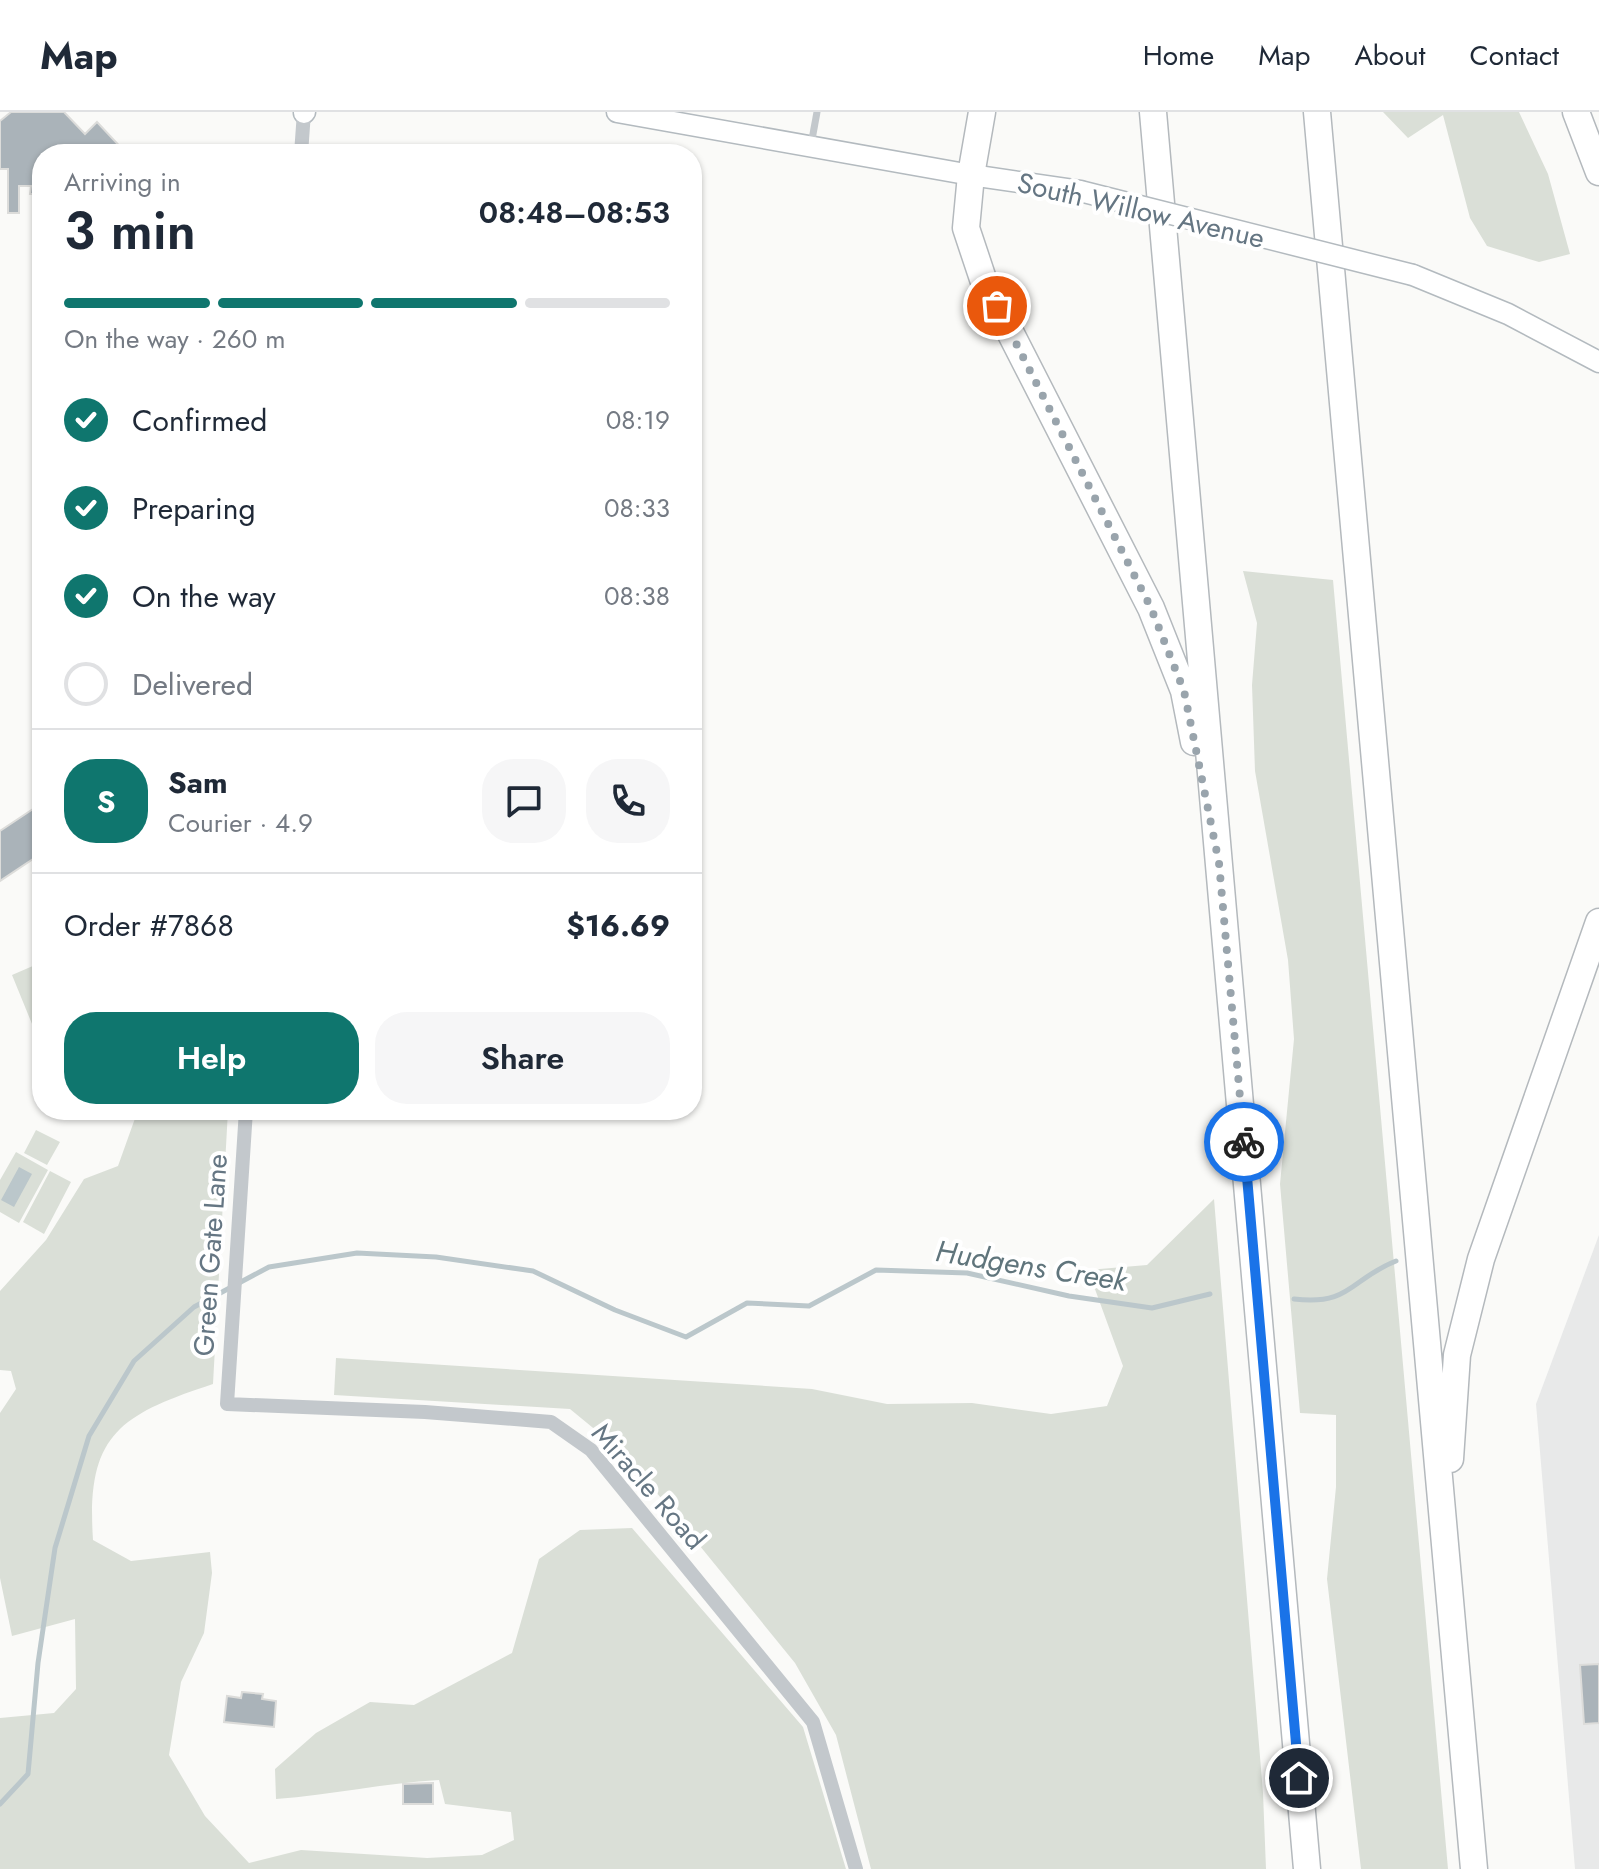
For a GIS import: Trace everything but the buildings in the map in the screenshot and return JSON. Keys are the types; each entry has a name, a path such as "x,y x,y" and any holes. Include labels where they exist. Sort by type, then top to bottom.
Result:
{"highway":[{"path":"982,112 966,228 983,279 1151,608 1184,691 1219,863"},
{"path":"1153,112 1307,1869"},
{"path":"1317,112 1474,1869"},
{"path":"1576,112 1599,172"},
{"path":"1444,1538 1457,1355 1481,1259 1599,922"}],"main road":[{"name":"South Willow Avenue","path":"617,112 683,118 810,147 1080,191 1413,275 1508,314 1599,362"}],"street":[{"path":"302,144 304,112"},
{"name":"Green Gate Lane","path":"227,1404 245,1120"},
{"name":"Miracle Road","path":"227,1404 425,1412 551,1422 591,1450 813,1722 856,1869"}],"lane":[{"path":"810,147 817,112"}],"shaded area":[{"path":"1383,112 1519,112 1548,174 1570,254 1539,262 1487,246 1470,218 1443,115 1408,138"},
{"path":"1243,571 1333,580 1448,1869 1361,1869 1327,1579 1336,1487 1336,1415 1300,1413 1280,1184 1294,1039 1288,960 1255,771 1252,685 1257,623"},
{"path":"32,966 32,1024 12,975"},
{"path":"134,1120 227,1120 213,1384 154,1407 132,1419 115,1434 103,1453 96,1476 92,1504 93,1540 131,1561 210,1552 212,1573 204,1633 181,1682 169,1755 205,1816 249,1863 301,1850 427,1858 482,1855 514,1840 511,1812 445,1804 439,1780 276,1799 275,1769 316,1733 370,1702 414,1705 512,1653 539,1559 580,1530 632,1528 803,1727 846,1869 0,1869 0,1718 54,1713 76,1689 75,1619 12,1636 0,1578 0,1413 16,1389 11,1371 0,1370 0,1291 46,1240 84,1179 118,1166"},
{"path":"36,1130 60,1142 47,1165 24,1153"},
{"path":"16,1152 48,1170 19,1223 0,1212 0,1180"},
{"path":"19,1167 32,1174 14,1207 1,1200"},
{"path":"50,1171 71,1182 44,1234 23,1222"},
{"path":"1214,1199 1263,1793 1266,1869 871,1869 836,1735 795,1663 626,1455 570,1409 334,1395 336,1358 812,1389 887,1404 972,1403 1051,1414 1107,1406 1123,1366 1088,1270 1147,1265"},
{"path":"1599,1235 1599,1869 1575,1869 1536,1404"}],"waterway":[{"name":"Hudgens Creek","path":"0,1804 28,1774 38,1663 55,1548 89,1436 134,1361 194,1307 269,1267 357,1253 436,1257 533,1271 615,1310 686,1337 747,1303 809,1306 876,1270 967,1273 1069,1296 1152,1308 1210,1294"},
{"path":"1294,1299 1328,1299 1339,1295 1396,1261"}],"way so far":[{"path":"997,306 1151,608 1184,691 1219,863 1244,1142"}],"route":[{"path":"1244,1142 1299,1778"}]}
